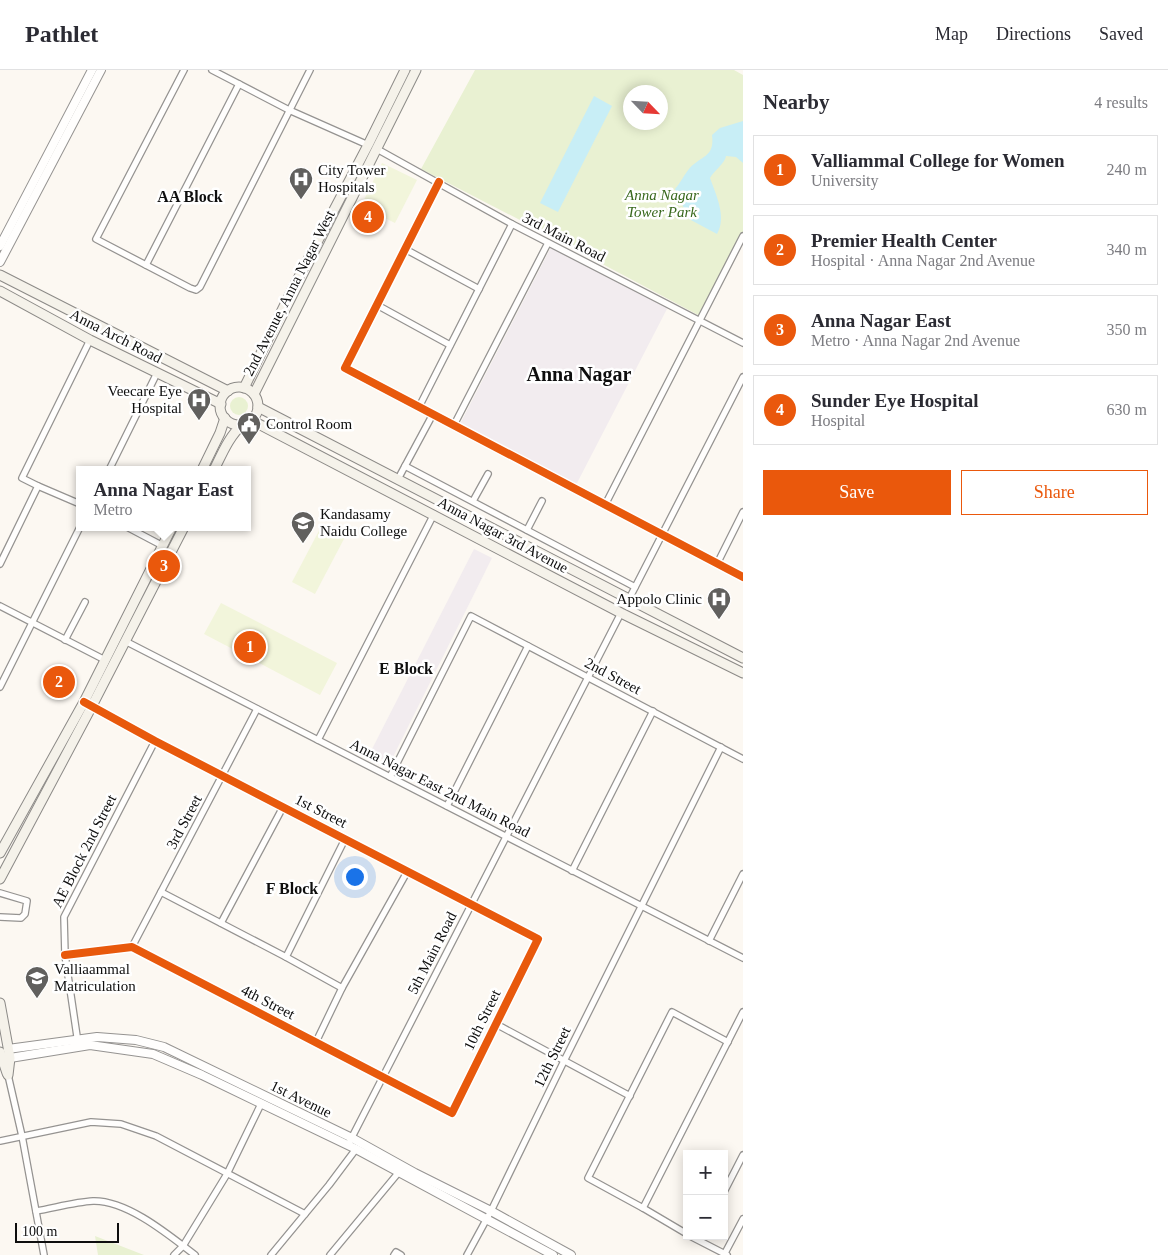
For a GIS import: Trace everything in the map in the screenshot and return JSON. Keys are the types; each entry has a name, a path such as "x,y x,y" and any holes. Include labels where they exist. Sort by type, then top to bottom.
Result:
{"main road":[{"name":"2nd Avenue, Anna Nagar West","path":"244,388 405,70"},
{"name":"2nd Avenue, Anna Nagar West","path":"254,394 416,70"},
{"path":"0,275 224,389 244,388 254,394 258,408 256,415 236,430 216,466"},
{"name":"Anna Arch Road","path":"0,291 90,340 217,402"},
{"path":"224,389 223,396 217,402 225,418 235,424 247,422"},
{"name":"Anna Nagar 3rd Avenue","path":"258,408 398,478 743,658"},
{"path":"204,466 225,418"},
{"name":"Anna Nagar 3rd Avenue","path":"247,422 434,514 622,613 743,673"},
{"path":"0,879 88,704 105,660 170,531"},
{"path":"0,853 125,641 182,531"},
{"path":"0,1003 3,1055 8,1075"}],"street":[{"path":"0,246 92,70"},
{"path":"0,262 101,70"},
{"path":"184,70 96,239 196,290 200,287 310,70"},
{"path":"212,70 289,110 368,145"},
{"path":"146,265 239,84"},
{"name":"3rd Main Road","path":"377,149 512,224 743,343"},
{"path":"439,182 344,368 743,577"},
{"path":"419,407 512,224"},
{"path":"605,505 743,236"},
{"path":"454,424 548,243"},
{"path":"405,249 479,289"},
{"path":"376,305 450,345"},
{"path":"76,502 22,478 90,340"},
{"path":"111,466 157,373"},
{"path":"629,599 743,377"},
{"path":"398,478 433,414"},
{"path":"405,466 635,587"},
{"path":"473,502 488,474"},
{"path":"0,564 38,486"},
{"path":"527,530 542,501"},
{"path":"717,564 743,512"},
{"path":"318,740 434,514"},
{"path":"0,687 78,531"},
{"path":"135,531 163,546"},
{"path":"65,640 85,602"},
{"path":"0,606 105,660"},
{"name":"5th Main Road","path":"350,1142 622,613"},
{"name":"2nd Street","path":"390,777 471,616 743,758"},
{"name":"Anna Nagar East 2nd Main Road","path":"125,641 743,958"},
{"path":"447,806 528,646"},
{"name":"1st Street","path":"88,704 222,776 538,939"},
{"name":"3rd Street","path":"132,947 257,708"},
{"path":"572,870 653,711"},
{"name":"AE Block 2nd Street","path":"78,1042 66,955 64,917 155,741"},
{"name":"12th Street","path":"467,1255 491,1212 564,1061 721,747"},
{"path":"221,923 283,807"},
{"path":"286,956 344,839"},
{"path":"316,1042 342,988 407,872"},
{"path":"709,941 743,874"},
{"path":"161,892 286,956 342,988"},
{"path":"0,893 27,901 25,914 22,918 0,917"},
{"name":"10th Street","path":"452,1113 538,939"},
{"path":"66,955 132,947"},
{"name":"4th Street","path":"132,947 452,1113"},
{"path":"683,1232 588,1178 672,1012 728,1042"},
{"path":"643,1208 743,1012"},
{"path":"496,1024 630,1096"},
{"name":"1st Avenue","path":"3,1055 97,1037 136,1040 164,1047 415,1173 571,1255"},
{"name":"1st Avenue","path":"78,1042 153,1054 202,1075 261,1104 350,1142 356,1149 553,1255"},
{"path":"8,1075 22,1136 44,1255"},
{"path":"174,1255 183,1246 227,1174 261,1104"},
{"path":"0,1141 92,1122 120,1124 156,1136 305,1214"},
{"path":"271,1255 356,1149"},
{"path":"728,1184 743,1155"},
{"path":"330,1255 399,1172"},
{"path":"36,1211 94,1201 113,1204 140,1216 195,1255"},
{"path":"702,1240 726,1254 743,1219"},
{"path":"394,1255 396,1252 401,1255"}],"shaded area":[{"path":"551,247 668,307 576,485 460,424"},
{"path":"474,549 492,558 390,763 370,753"}],"green space":[{"name":"Anna Nagar Tower Park","path":"475,70 734,70 743,75 743,232 700,316 421,169"},
{"path":"382,163 417,180 395,223 361,206"},
{"path":"239,397 245,400 248,406 245,412 239,415 233,412 230,406 233,400"},
{"path":"322,525 345,537 315,594 292,582"},
{"path":"221,603 337,663 320,695 204,634"},
{"path":"95,1236 144,1255 98,1255"}],"water":[{"path":"594,96 612,106 558,212 540,203"},
{"path":"743,121 743,163 736,157 726,156 710,178 721,213 720,227 717,234 689,219 675,189 689,169 709,152 712,135 720,128"}],"cycle path":[{"path":"439,182 345,368 743,577"},
{"path":"65,955 132,947 452,1113 538,939 155,741 84,702"}],"place":[{"name":"City Tower Hospitals","path":"301,200"},
{"name":"Sunder Eye Hospital","path":"368,217"},
{"name":"Veecare Eye Hospital","path":"199,421"},
{"name":"Control Room","path":"249,445"},
{"name":"Kandasamy Naidu College","path":"303,544"},
{"name":"Anna Nagar East","path":"164,566"},
{"name":"Appolo Clinic","path":"719,620"},
{"name":"Valliammal College for Women","path":"250,647"},
{"name":"Premier Health Center","path":"59,682"},
{"name":"Valliaammal Matriculation","path":"37,999"}],"district":[{"name":"AA Block","path":"190,196"},
{"name":"Anna Nagar","path":"579,374"},
{"name":"E Block","path":"406,668"},
{"name":"F Block","path":"292,888"}]}
